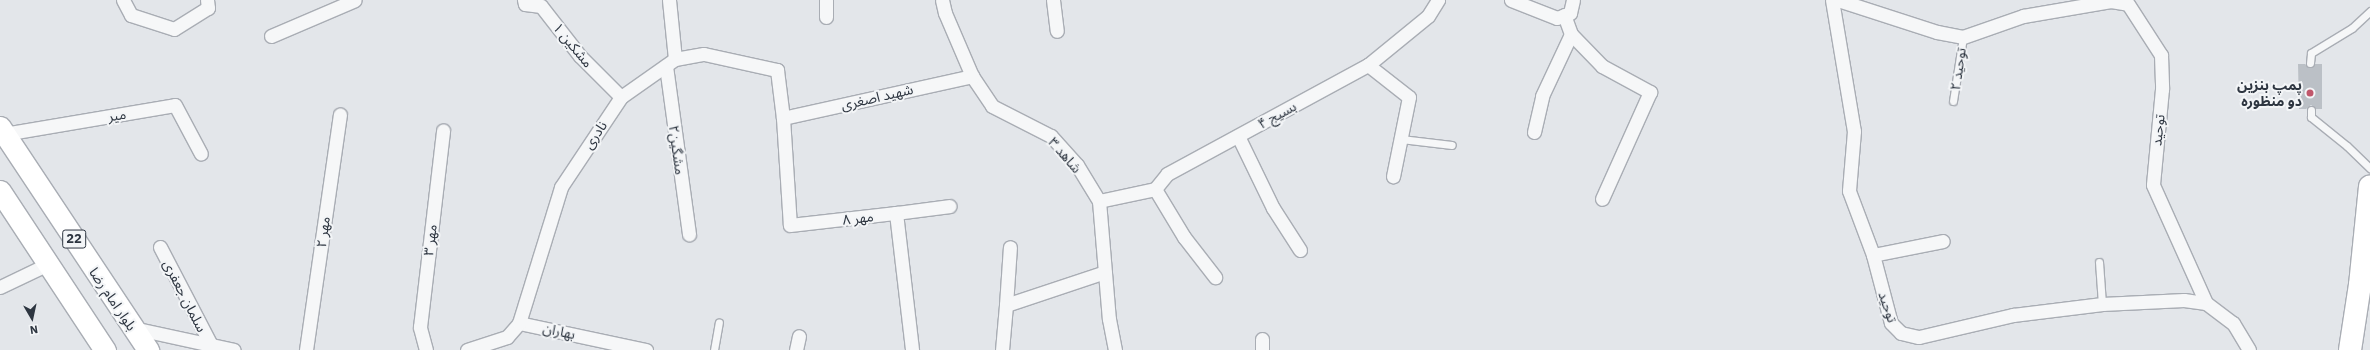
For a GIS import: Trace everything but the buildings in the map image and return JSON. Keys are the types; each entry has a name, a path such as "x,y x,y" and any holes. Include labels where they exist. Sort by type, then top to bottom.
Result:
{"highway":[{"path":"2350,350 2360,285 2370,187"}],"main road":[{"name":"بلوار امام رضا","path":"2,130 148,350"},
{"path":"0,191 105,350"}],"street":[{"path":"123,0 131,15 174,29 208,8 207,0"},
{"path":"271,36 355,0"},
{"name":"مشکین ۱","path":"524,0 525,4 541,6 580,56 621,97"},
{"name":"مشگین۲","path":"669,0 670,63 689,234"},
{"path":"826,0 826,17"},
{"name":"شاهد ۳","path":"942,0 945,13 972,76 992,106 1051,136 1077,165 1099,201 1105,272 1115,350"},
{"path":"1053,0 1057,31"},
{"name":"بسیج ۴","path":"1155,189 1167,174 1368,65 1428,16 1438,0"},
{"path":"1511,0 1557,18 1570,13 1574,0"},
{"name":"توحید","path":"1832,0 1854,131 1849,191 1873,255 1891,323 1901,333 1919,336 2012,315 2102,304 2184,300 2206,303 2233,323 2249,350"},
{"path":"1838,0 1937,32 1963,37"},
{"name":"توحید","path":"1963,37 2023,16 2111,1 2128,4 2161,54 2162,89 2152,185 2206,303"},
{"path":"1564,15 1571,34 1602,66 1650,92 1602,199"},
{"path":"1534,132 1542,96 1571,34"},
{"name":"نادری","path":"467,350 507,337 519,323 560,187 621,97 670,63 704,54 777,70 783,118"},
{"path":"1368,65 1409,97 1393,176"},
{"name":"شهید اصغری","path":"783,118 972,76"},
{"name":"میر","path":"2,130 175,106 201,154"},
{"name":"مهر ۲","path":"306,350 340,114"},
{"name":"مهر ۸","path":"783,118 790,226 896,213"},
{"name":"مهر ۳","path":"426,350 420,328 443,130"},
{"path":"1238,136 1273,208 1300,250"},
{"path":"1099,201 1155,189 1184,237 1215,277"},
{"path":"912,350 896,213 950,206"},
{"path":"1873,255 1943,241"},
{"name":"سلمان جعفری","path":"160,247 211,345"},
{"path":"1002,350 1010,247"},
{"path":"0,286 48,264"},
{"path":"1006,305 1105,272"},
{"name":"بهاران","path":"519,323 646,350"},
{"path":"133,328 234,350"},
{"path":"796,350 799,336"}],"lane":[{"path":"2310,63 2311,53 2352,28 2370,10"},
{"name":"توحید ۲","path":"1953,102 1963,37"},
{"path":"2311,110 2311,117 2347,146 2370,168"},
{"path":"1401,139 1452,145"},
{"path":"2099,262 2102,304"},
{"path":"714,350 719,322"}],"place":[{"name":"پمپ بنزین دو منظوره","path":"2310,93"}]}
